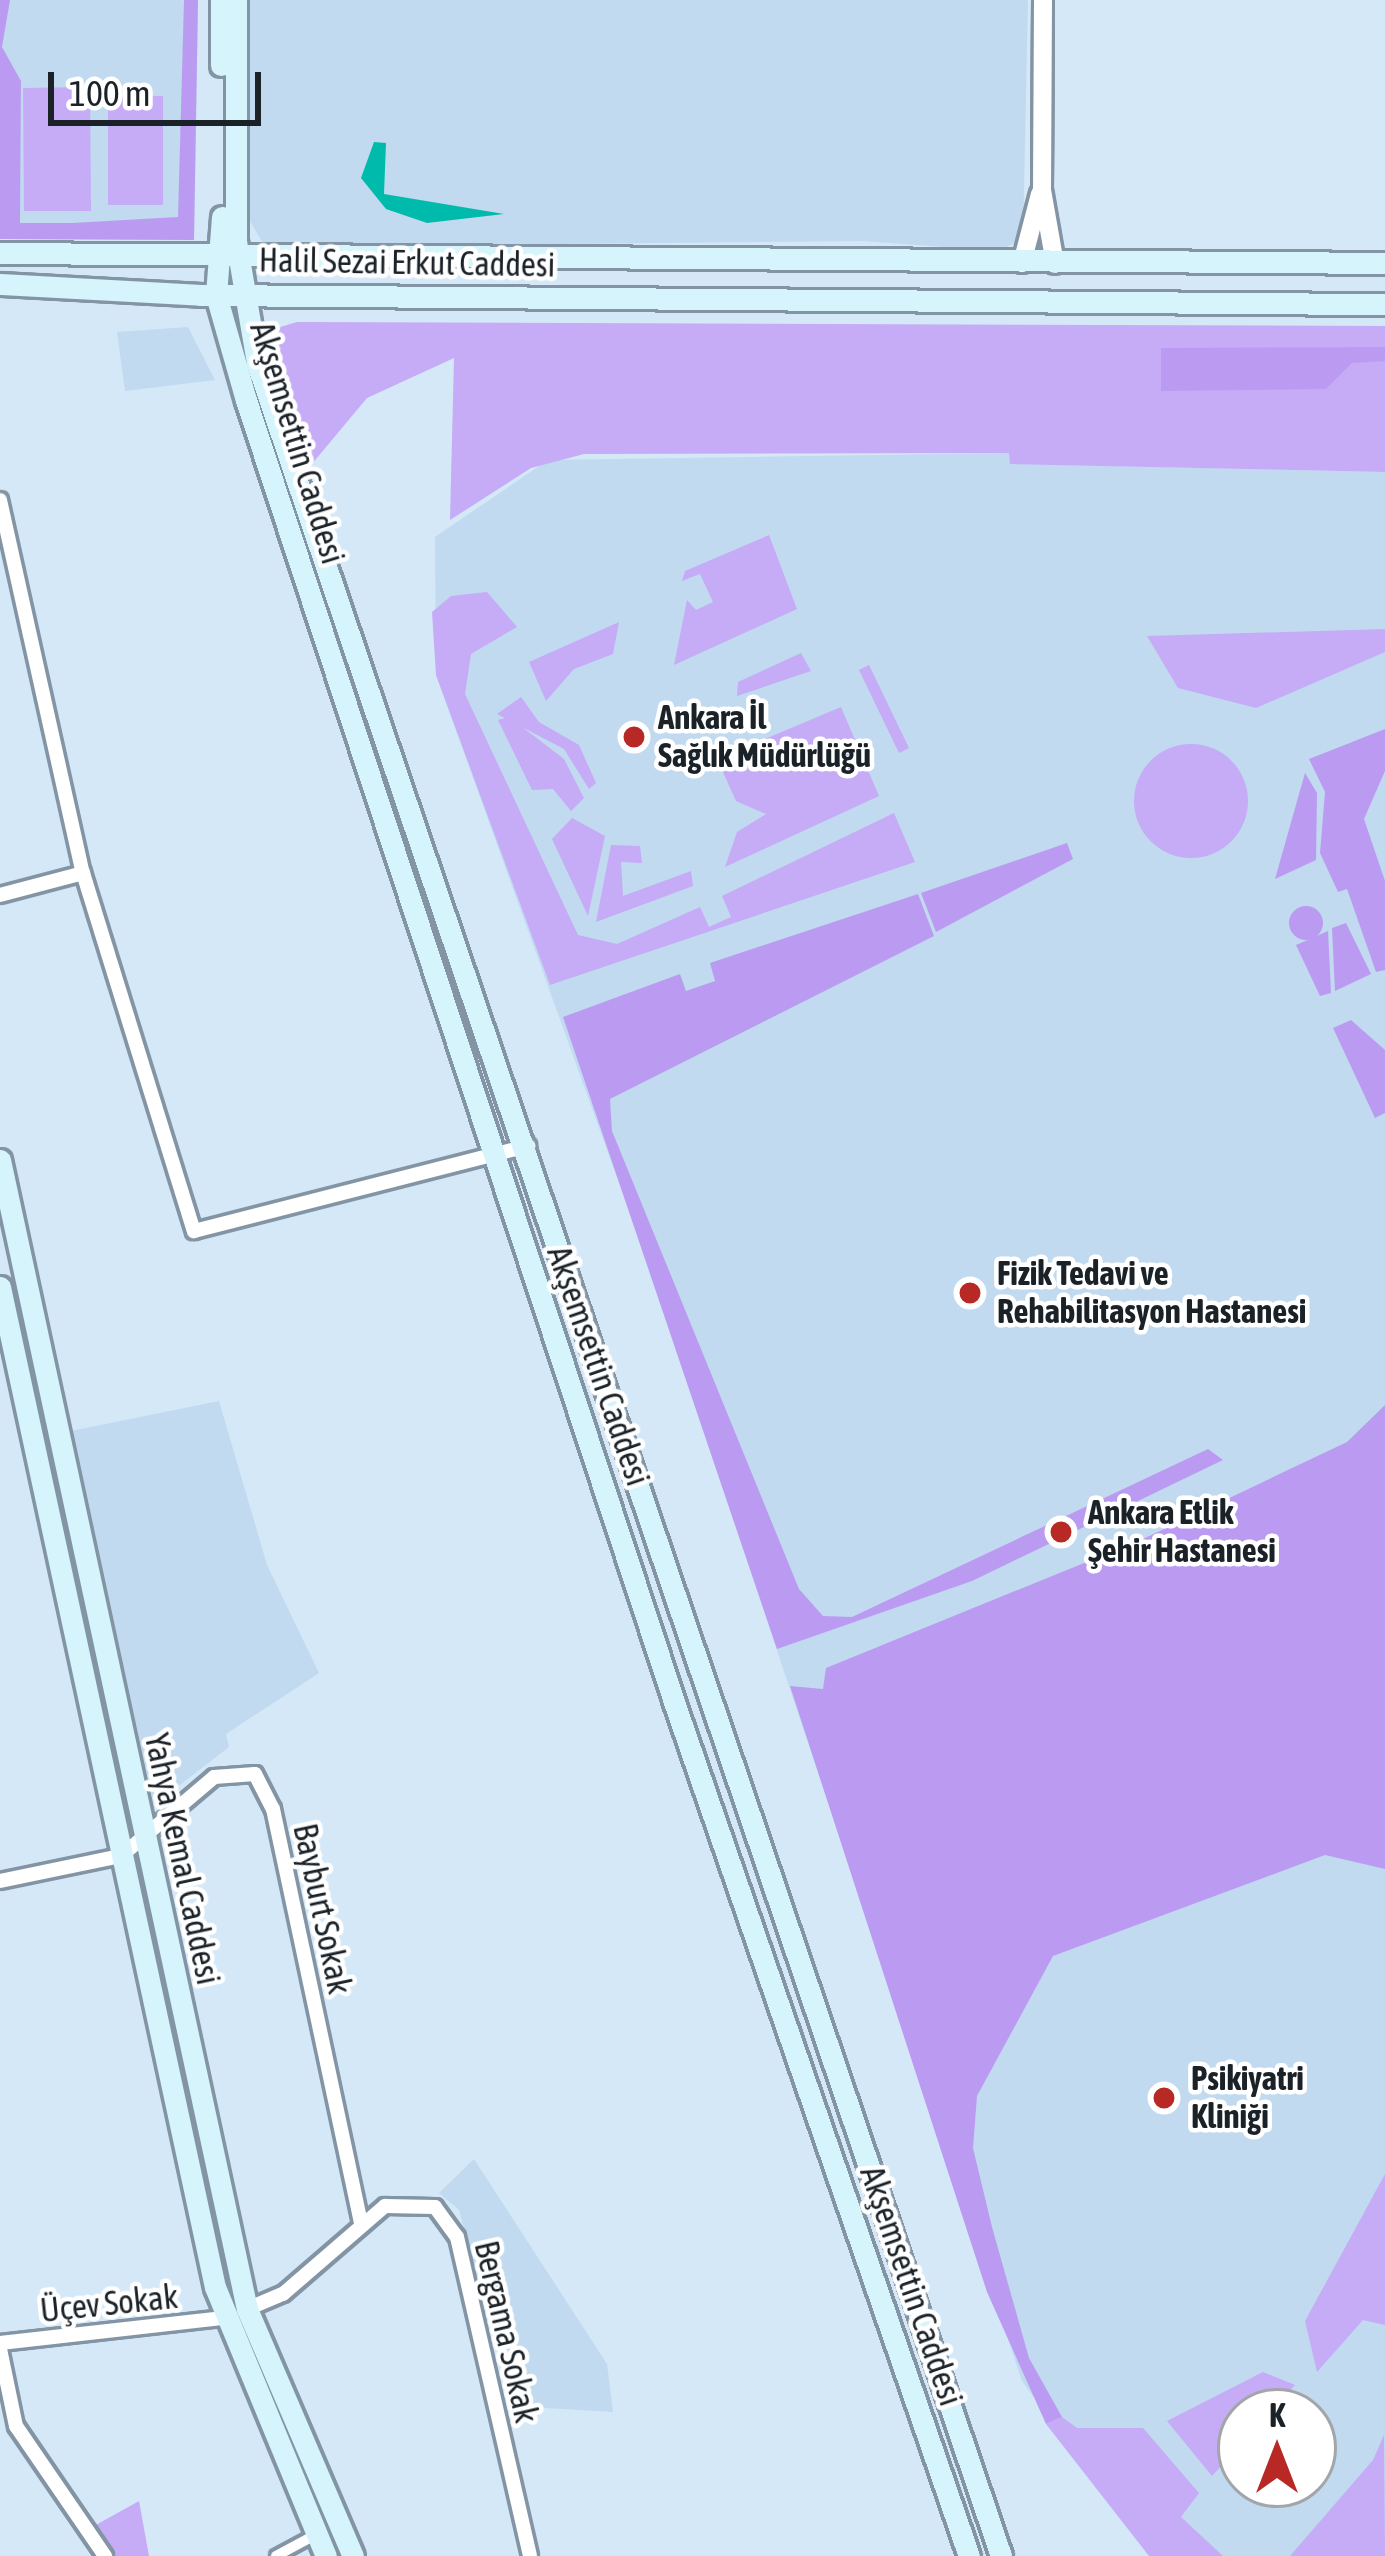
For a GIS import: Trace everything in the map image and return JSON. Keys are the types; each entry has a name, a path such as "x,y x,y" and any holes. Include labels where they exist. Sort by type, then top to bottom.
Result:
{"main road":[{"path":"221,0 216,260 243,260 236,0"},
{"name":"Halil Sezai Erkut Caddesi","path":"0,254 216,260 216,295 0,284"},
{"name":"Halil Sezai Erkut Caddesi","path":"1385,263 243,260 243,295 1385,304"},
{"path":"1020,304 1012,281 1022,263"},
{"path":"1050,304 1063,284 1055,264"},
{"name":"Akşemsettin Caddesi","path":"969,2556 491,1156 216,295 243,295 279,431 528,1146 754,1852 1001,2556"},
{"name":"Yahya Kemal Caddesi","path":"0,1160 247,2309 353,2556"},
{"name":"Yahya Kemal Caddesi","path":"1,1294 224,2318 326,2556"}],"street":[{"path":"1043,0 1042,190 1055,264"},
{"path":"1022,263 1042,190"},
{"path":"0,500 83,873 194,1231 528,1146"},
{"path":"0,895 83,873"},
{"name":"Bayburt Sokak","path":"121,1856 230,1768 263,1786 362,2223"},
{"path":"0,1881 121,1856"},
{"name":"Bergama Sokak","path":"247,2309 283,2294 362,2223 409,2200 435,2206 458,2237 530,2556"},
{"path":"224,2318 247,2309"},
{"name":"Üçev Sokak","path":"0,2346 224,2318"},
{"path":"0,2346 16,2426 105,2556"},
{"path":"276,2556 317,2534"}],"shaded area":[{"path":"0,0 198,0 194,240 0,239"},
{"path":"0,0 10,0 2,47 21,81 20,223 72,223 178,217 184,0 198,0 194,240 0,239"},
{"path":"250,0 1028,0 1023,238 1000,251 862,241 265,247 247,216"},
{"path":"90,87 91,211 24,211 23,88"},
{"path":"108,96 163,96 163,205 108,205"},
{"path":"374,142 386,143 384,194 504,214 427,223 386,209 361,178"},
{"path":"297,322 1385,326 1385,472 1010,464 1009,453 584,454 531,468 450,520 454,358 367,398 311,465 273,349 277,328"},
{"path":"188,327 215,380 125,391 117,332"},
{"path":"1385,347 1385,361 1352,363 1326,389 1161,391 1161,348"},
{"name":"Ankara Etlik Şehir Hastanesi","path":"1010,453 1011,464 1385,472 1385,2556 1149,2556 1022,2381 639,1239 436,675 435,537 548,460"},
{"path":"769,535 797,609 674,665 687,600 696,610 713,602 700,574 682,581 685,571"},
{"path":"487,592 517,627 471,654 465,694 578,935 617,944 700,907 709,927 731,917 722,896 894,813 915,862 550,985 436,675 432,612 451,596"},
{"path":"619,622 613,654 574,669 546,701 529,662"},
{"path":"1385,629 1385,652 1256,708 1178,688 1147,636"},
{"path":"801,653 811,671 737,696 738,682"},
{"path":"869,665 909,748 899,753 859,670"},
{"path":"521,697 539,722 579,745 596,783 589,789 564,749 497,714"},
{"path":"841,707 879,796 725,867 737,832 766,814 736,801 717,759"},
{"path":"509,717 564,759 584,798 571,811 553,789 532,790 498,720"},
{"path":"1385,729 1385,771 1364,819 1385,881 1385,970 1376,972 1347,889 1338,892 1320,853 1325,792 1309,759"},
{"path":"1191,744 1223,753 1239,769 1248,801 1239,833 1223,849 1191,858 1159,849 1143,833 1134,801 1143,769 1159,753"},
{"path":"1305,773 1317,793 1316,860 1275,879"},
{"path":"572,818 605,836 588,916 552,839"},
{"path":"1067,843 1073,859 936,932 921,893"},
{"path":"611,845 640,846 642,863 621,862 623,896 691,871 693,886 596,922"},
{"path":"918,894 934,936 610,1099 612,1131 799,1589 823,1616 852,1617 1208,1449 1223,1460 972,1581 777,1649 563,1017 680,974 686,991 715,981 710,963"},
{"path":"1306,906 1318,911 1323,923 1318,935 1306,940 1294,935 1289,923 1294,911"},
{"path":"1346,923 1371,974 1335,991 1332,928"},
{"path":"1328,931 1331,993 1320,996 1296,945"},
{"path":"1351,1020 1385,1050 1385,1113 1375,1118 1333,1028"},
{"path":"219,1401 267,1565 319,1673 226,1734 229,1747 154,1805 71,1431"},
{"path":"1385,1405 1385,1869 1325,1855 1053,1956 977,2096 973,2148 992,2227 1029,2358 1062,2417 1046,2424 987,2292 790,1686 823,1689 826,1668 1143,1539 1347,1442"},
{"path":"474,2159 607,2364 613,2412 511,2406 459,2210 439,2193"},
{"path":"1385,2174 1385,2325 1363,2320 1317,2372 1305,2321"},
{"path":"1263,2372 1295,2385 1292,2388 1232,2388"},
{"path":"1217,2395 1217,2470 1212,2476 1167,2421"},
{"path":"1062,2417 1077,2428 1143,2428 1199,2493 1181,2517 1223,2556 1149,2556 1046,2424"},
{"path":"1384,2435 1385,2556 1290,2556 1332,2508 1337,2508 1337,2502 1373,2460"},
{"path":"139,2501 149,2556 113,2556 94,2526"}],"place":[{"name":"Ankara İl Sağlık Müdürlüğü","path":"634,737"},
{"name":"Fizik Tedavi ve Rehabilitasyon Hastanesi","path":"970,1293"},
{"name":"Ankara Etlik Şehir Hastanesi","path":"1061,1532"},
{"name":"Psikiyatri Kliniği","path":"1164,2098"}]}
